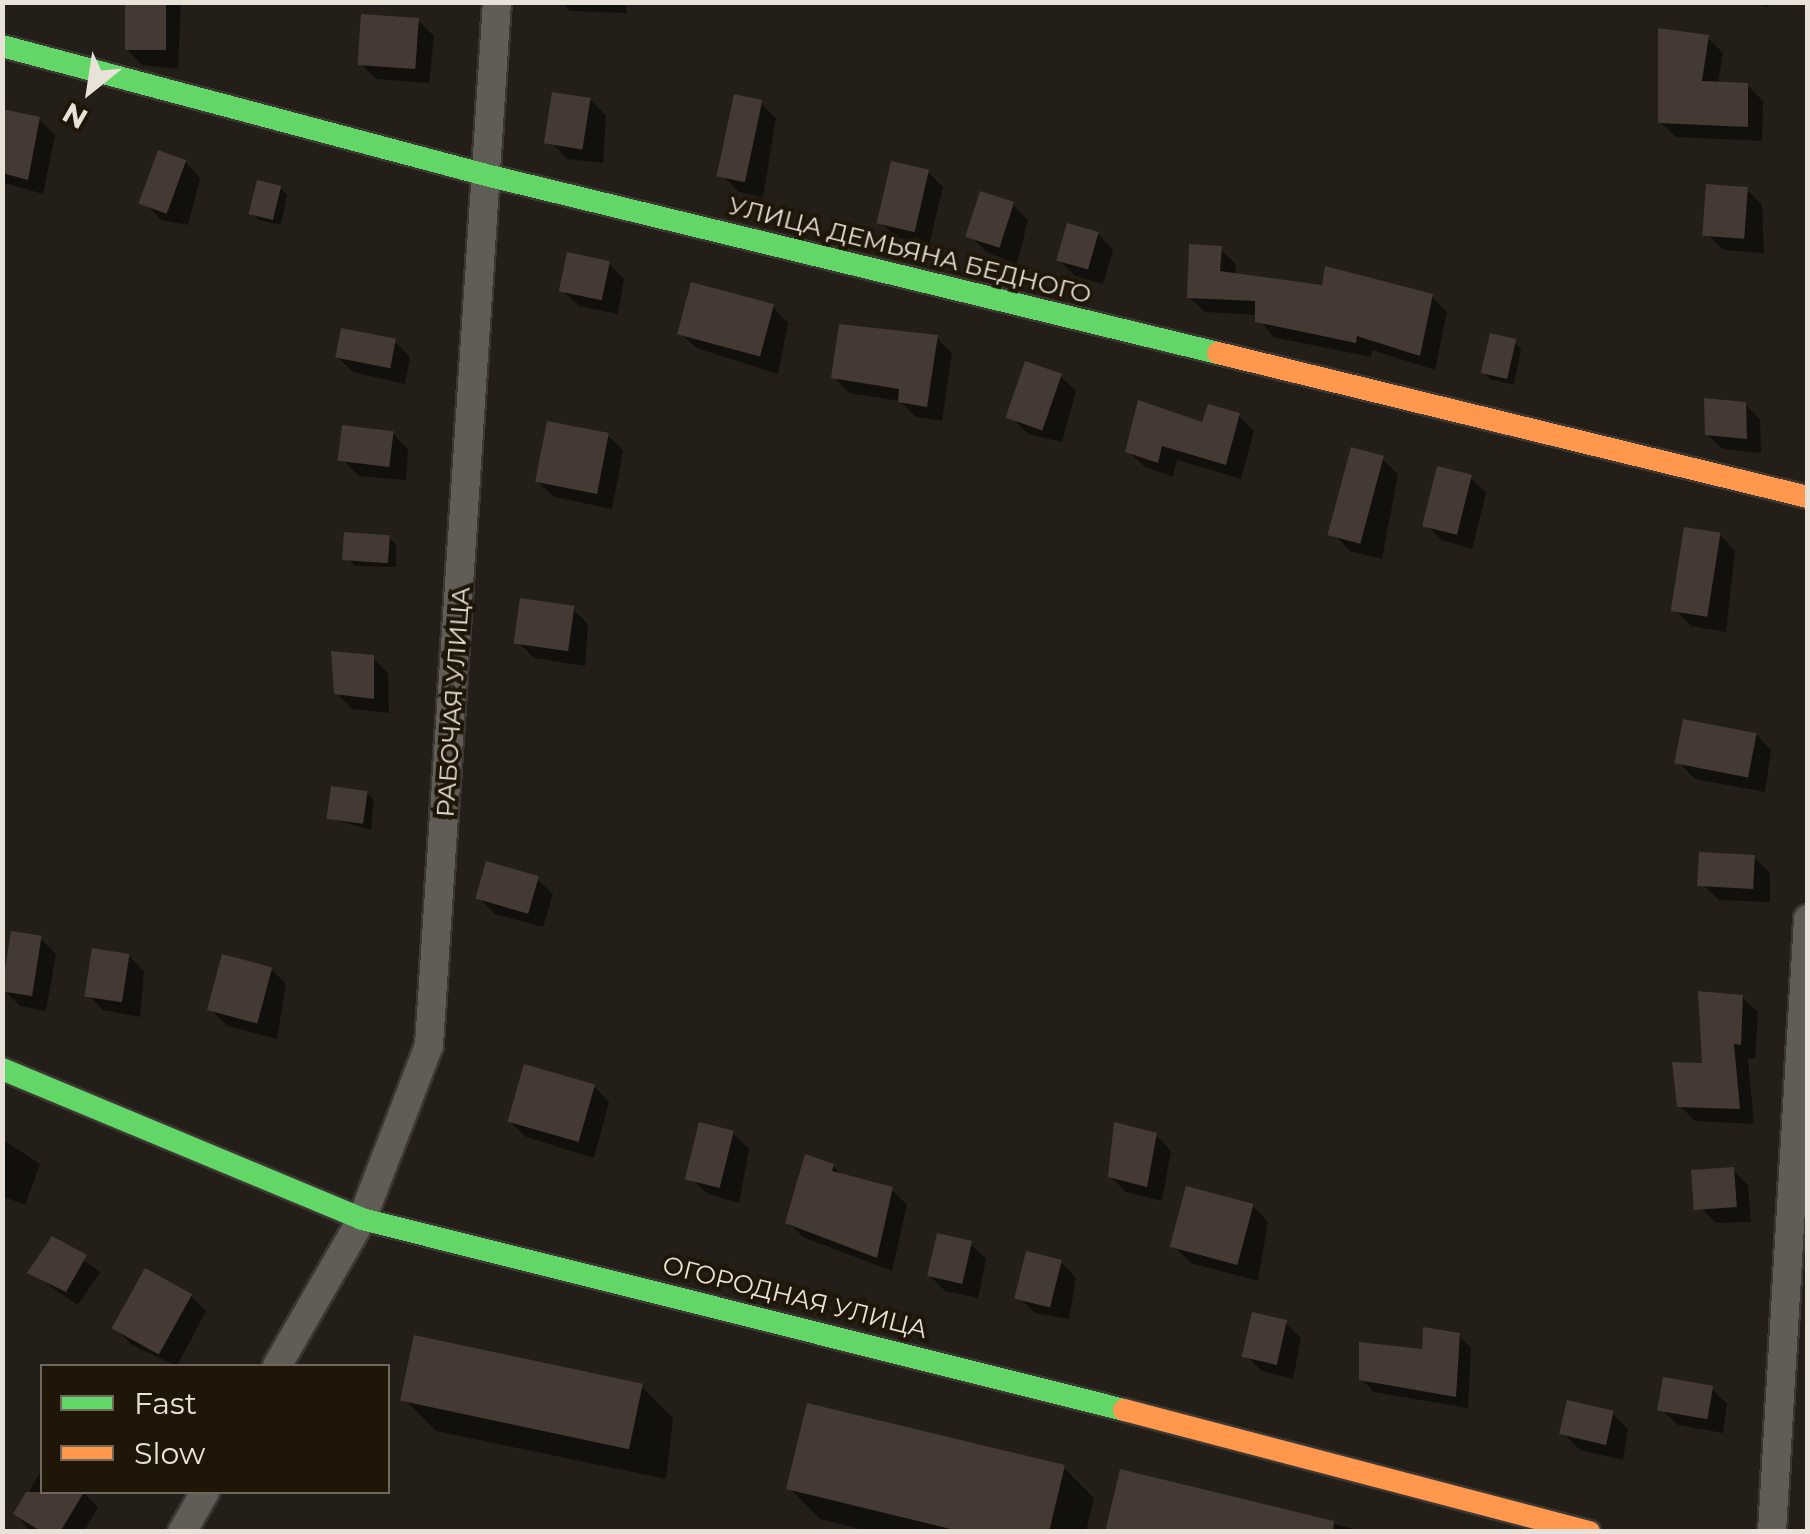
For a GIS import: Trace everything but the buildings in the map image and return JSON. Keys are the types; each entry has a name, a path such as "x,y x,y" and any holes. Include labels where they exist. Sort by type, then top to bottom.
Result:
{"street":[{"name":"РАБОЧАЯ УЛИЦА","path":"278,1364 362,1219 429,1046 490,176 497,2"},
{"name":"УЛИЦА ДЕМЬЯНА БЕДНОГО","path":"2,46 490,176 1808,497"},
{"path":"1772,1532 1808,919"},
{"name":"ОГОРОДНАЯ УЛИЦА","path":"2,1069 362,1219 741,1310 1589,1532"},
{"path":"182,1532 204,1494"}],"traffic: fast":[{"path":"2,46 490,176 1218,353"},
{"path":"2,1069 362,1219 1124,1410"}],"traffic: slow":[{"path":"1218,353 1808,497"},
{"path":"1124,1410 1589,1532"}]}
